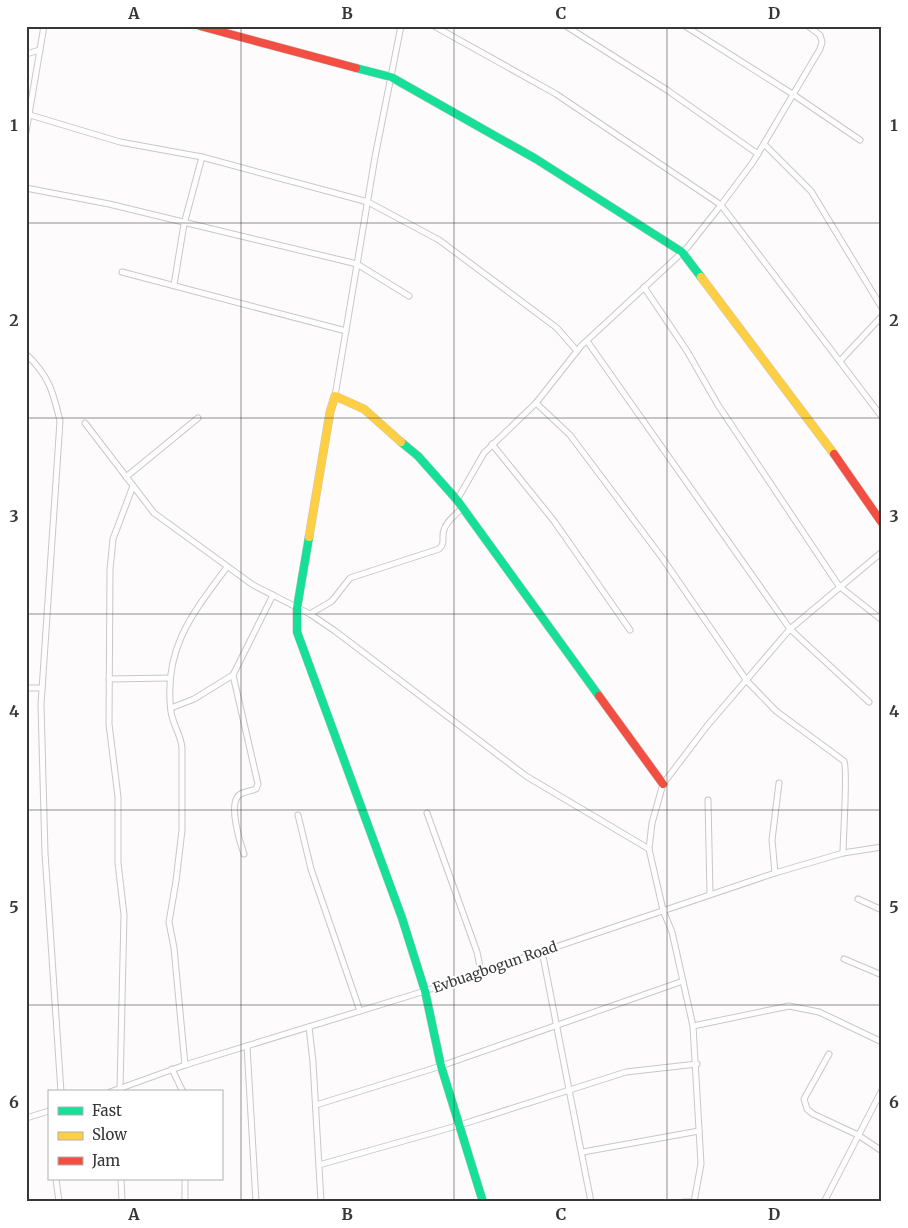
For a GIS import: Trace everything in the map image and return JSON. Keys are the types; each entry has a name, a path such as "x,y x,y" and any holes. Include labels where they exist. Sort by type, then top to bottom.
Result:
{"street":[{"path":"26,132 44,26"},
{"path":"200,26 391,77 536,159 682,252 813,425 882,523"},
{"path":"401,26 368,202 335,396 330,412 298,608 297,632 302,650 402,918 425,991 442,1066 483,1202"},
{"path":"434,26 556,94 721,205 882,417"},
{"path":"566,26 667,90 758,154"},
{"path":"685,26 794,95 860,140"},
{"path":"457,500 484,452 536,403 577,351 682,252 721,205 758,154 794,95 822,42 820,35 808,26"},
{"path":"26,54 40,50"},
{"path":"30,115 120,142 202,157 368,202 439,240 557,328 577,351"},
{"path":"764,144 815,196 882,308"},
{"path":"174,285 184,224 202,157"},
{"path":"26,188 109,204 184,224 357,264 409,296"},
{"path":"122,272 346,331"},
{"path":"644,287 687,351 718,405 840,586 882,620"},
{"path":"840,362 882,316"},
{"path":"587,341 790,629 869,702"},
{"path":"26,354 40,368 53,389 60,421 42,688 45,853 61,1090"},
{"path":"335,396 364,409 418,456 463,507 663,784"},
{"path":"536,403 570,435 663,559 747,681 776,711 844,761 847,769 844,788 842,853"},
{"path":"126,477 198,418"},
{"path":"85,424 154,513 227,567 273,595 310,614 526,776 649,849"},
{"path":"492,444 554,521 630,630"},
{"path":"114,1090 124,915 118,863 118,797 108,724 110,570 113,539 133,486"},
{"path":"310,614 332,602 350,578 440,549 444,544 443,532 446,526 463,507"},
{"path":"684,1202 695,1202 700,1164 697,1064 693,1026 683,981 672,932 663,910 649,849 652,823 663,784 707,726 790,629 882,552"},
{"path":"185,1065 174,948 169,922 176,881 182,821 182,748 181,737 175,725 171,708 170,678 177,647 190,616 227,567"},
{"path":"171,708 194,699 233,674 273,595"},
{"path":"233,674 258,784 256,789 239,795 235,801 236,830 244,854"},
{"path":"109,679 170,678"},
{"path":"26,688 42,688"},
{"path":"776,872 772,840 779,784"},
{"path":"708,800 710,894"},
{"path":"427,813 477,952 481,972"},
{"path":"298,815 311,869 360,1011"},
{"name":"Evbuagbogun Road","path":"114,1090 172,1069 425,991 776,872 842,853 882,847"},
{"path":"858,899 882,910"},
{"path":"542,951 592,1202"},
{"path":"844,959 882,975"},
{"path":"316,1105 442,1066 683,981"},
{"path":"693,1026 789,1006 819,1012 882,1042"},
{"path":"308,1027 316,1105 321,1202"},
{"path":"247,1046 256,1202"},
{"path":"829,1054 804,1099 805,1105 813,1114 858,1135 882,1151"},
{"path":"319,1165 460,1125 626,1072 697,1064"},
{"path":"172,1069 182,1090"},
{"path":"824,1202 882,1090"},
{"path":"26,1118 48,1111"},
{"path":"583,1152 699,1131"},
{"path":"56,1180 59,1202"},
{"path":"121,1180 122,1202"},
{"path":"185,1180 185,1202"}],"traffic: fast":[{"path":"356,68 391,77 536,159 682,252 701,277"},
{"path":"401,442 418,456 457,500 599,696"},
{"path":"309,537 297,608 297,632 402,918 425,991 441,1066 483,1202"}],"traffic: slow":[{"path":"701,277 834,454"},
{"path":"309,537 330,412 335,396 364,409 401,442"}],"traffic: jam":[{"path":"200,26 356,68"},
{"path":"834,454 882,523"},
{"path":"599,696 663,784"}]}
